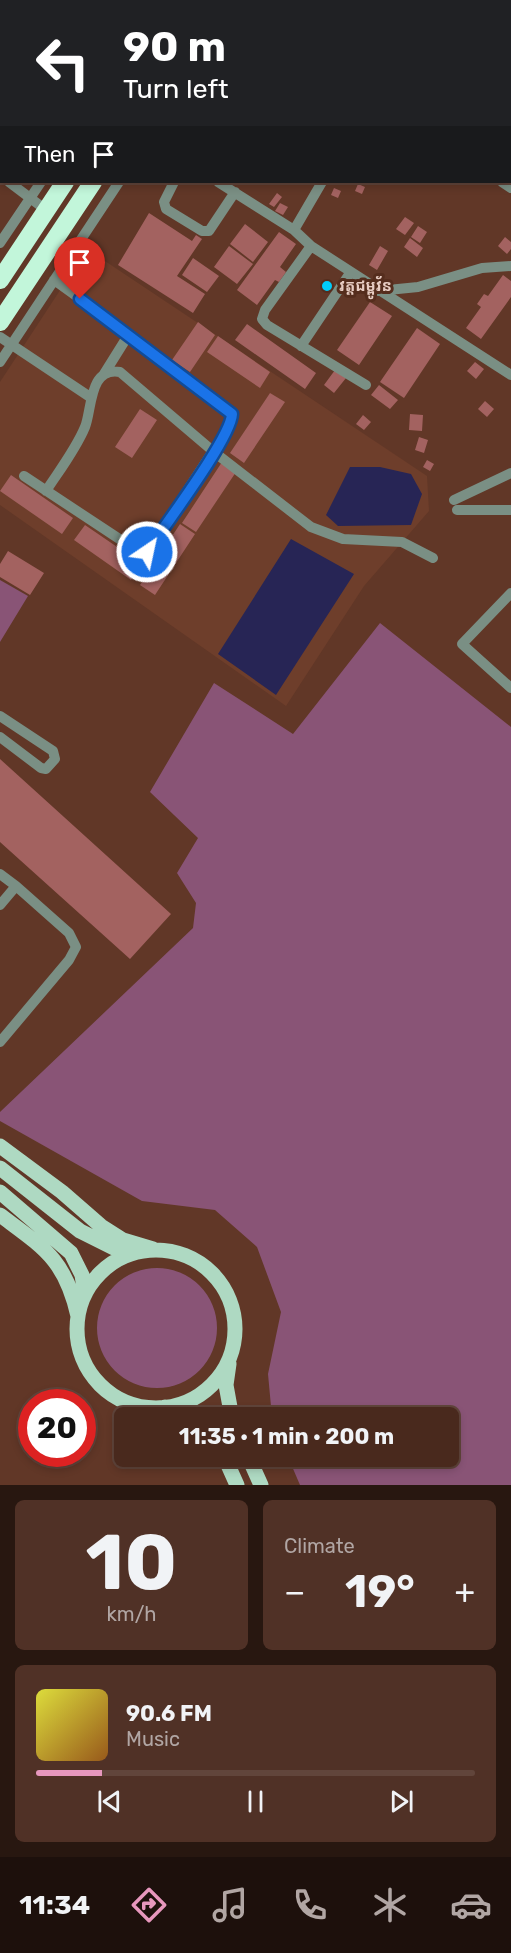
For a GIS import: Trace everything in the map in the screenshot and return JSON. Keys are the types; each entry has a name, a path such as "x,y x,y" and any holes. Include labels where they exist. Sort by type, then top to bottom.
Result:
{"highway":[{"path":"0,280 64,183"},
{"path":"0,322 92,183"}],"main road":[{"path":"0,1146 62,1192 101,1226 123,1240 192,1258 211,1272 225,1290 234,1312 235,1335 226,1385 230,1407"},
{"path":"0,1168 80,1231 128,1255"},
{"path":"0,1192 71,1253 82,1275 85,1294"},
{"path":"0,1215 56,1260 66,1276 78,1317 78,1338 83,1358 93,1376 107,1391 125,1401 144,1407"},
{"path":"78,1317 85,1294 96,1278 111,1264 128,1255 153,1249"},
{"path":"165,1407 186,1402 204,1391 219,1376 230,1358"},
{"path":"229,1467 237,1485"},
{"path":"253,1467 261,1485"}],"street":[{"path":"10,183 46,210"},
{"path":"0,243 40,183"},
{"path":"0,362 118,183"},
{"path":"174,183 164,202 166,209 201,231 210,231 235,192"},
{"path":"220,183 294,230 311,246 350,273 511,375"},
{"path":"294,230 321,183"},
{"path":"311,246 265,310 262,319 267,326 366,385"},
{"path":"378,291 418,287 482,268 511,266"},
{"path":"301,346 350,273"},
{"path":"24,476 139,551 147,552 232,422 232,414 129,334 54,280"},
{"path":"46,491 85,428 90,397 129,334"},
{"path":"0,337 90,397"},
{"path":"104,374 113,370 120,372 214,452 311,527 343,539 402,542 433,558"},
{"path":"511,473 455,505 511,510"},
{"path":"511,593 462,644 511,688"},
{"path":"0,716 53,751 55,759 46,769 40,768 0,737"},
{"path":"0,874 69,933 76,947 69,960 0,1042"},
{"path":"0,906 16,886"}],"shaded area":[{"path":"87,249 427,476 429,511 364,586 286,706 0,505 0,382"},
{"path":"350,467 380,467 411,474 422,494 411,525 338,526 326,515"},
{"path":"291,539 354,574 276,695 218,654"},
{"path":"0,580 28,596 0,642"},
{"path":"380,623 511,727 511,1485 300,1485 292,1467 459,1467 459,1407 271,1407 268,1374 281,1312 257,1247 215,1210 142,1201 0,1121 0,1112 193,928 196,903 177,873 198,838 150,792 214,683 293,734"},
{"path":"157,1268 180,1272 200,1285 213,1305 217,1328 213,1351 200,1371 180,1384 157,1388 134,1384 114,1371 101,1351 97,1328 101,1305 114,1285 134,1272"}],"building":[{"path":"358,184 365,187 362,194 355,191"},
{"path":"334,188 341,191 338,198 331,195"},
{"path":"277,193 282,197 274,207 269,204"},
{"path":"280,203 288,207 283,215 275,211"},
{"path":"149,213 192,241 196,235 202,239 177,276 205,294 193,313 118,265"},
{"path":"405,217 414,223 405,235 396,229"},
{"path":"245,224 268,242 253,262 230,244"},
{"path":"418,226 427,232 420,243 411,237"},
{"path":"279,232 296,244 280,267 286,272 279,282 275,280 257,305 237,290"},
{"path":"505,237 511,242 511,249 507,254 498,246"},
{"path":"410,238 423,248 417,257 404,247"},
{"path":"229,246 253,264 237,284 214,267"},
{"path":"380,246 388,251 377,270 369,265"},
{"path":"193,258 219,276 207,292 182,275"},
{"path":"503,275 511,281 511,297 481,339 466,328 481,307 477,304 484,294 488,296"},
{"path":"370,302 392,316 359,365 337,350"},
{"path":"198,322 215,335 190,372 172,360"},
{"path":"247,324 316,373 305,389 235,340"},
{"path":"417,328 440,344 404,398 380,382"},
{"path":"218,336 270,372 260,388 207,352"},
{"path":"475,362 484,369 476,379 467,371"},
{"path":"335,370 346,378 334,393 324,385"},
{"path":"379,385 398,400 390,409 371,395"},
{"path":"270,393 285,402 244,463 230,453"},
{"path":"485,401 494,409 487,417 478,409"},
{"path":"140,409 157,420 132,458 115,447"},
{"path":"410,414 423,415 422,431 409,430"},
{"path":"363,415 371,422 364,430 356,424"},
{"path":"419,437 428,440 424,453 415,450"},
{"path":"427,460 434,464 430,471 423,467"},
{"path":"222,462 236,472 196,532 182,523"},
{"path":"11,475 73,518 62,534 0,491"},
{"path":"180,524 195,534 155,595 140,585"},
{"path":"85,525 142,564 131,580 74,540"},
{"path":"8,551 44,573 30,595 0,577 0,564"},
{"path":"0,759 171,914 130,959 0,842"}],"place":[{"name":"វត្តជម្ពូវ័ន","path":"327,286"}],"route":[{"path":"80,299 232,414 232,422 214,452 147,552"}]}
